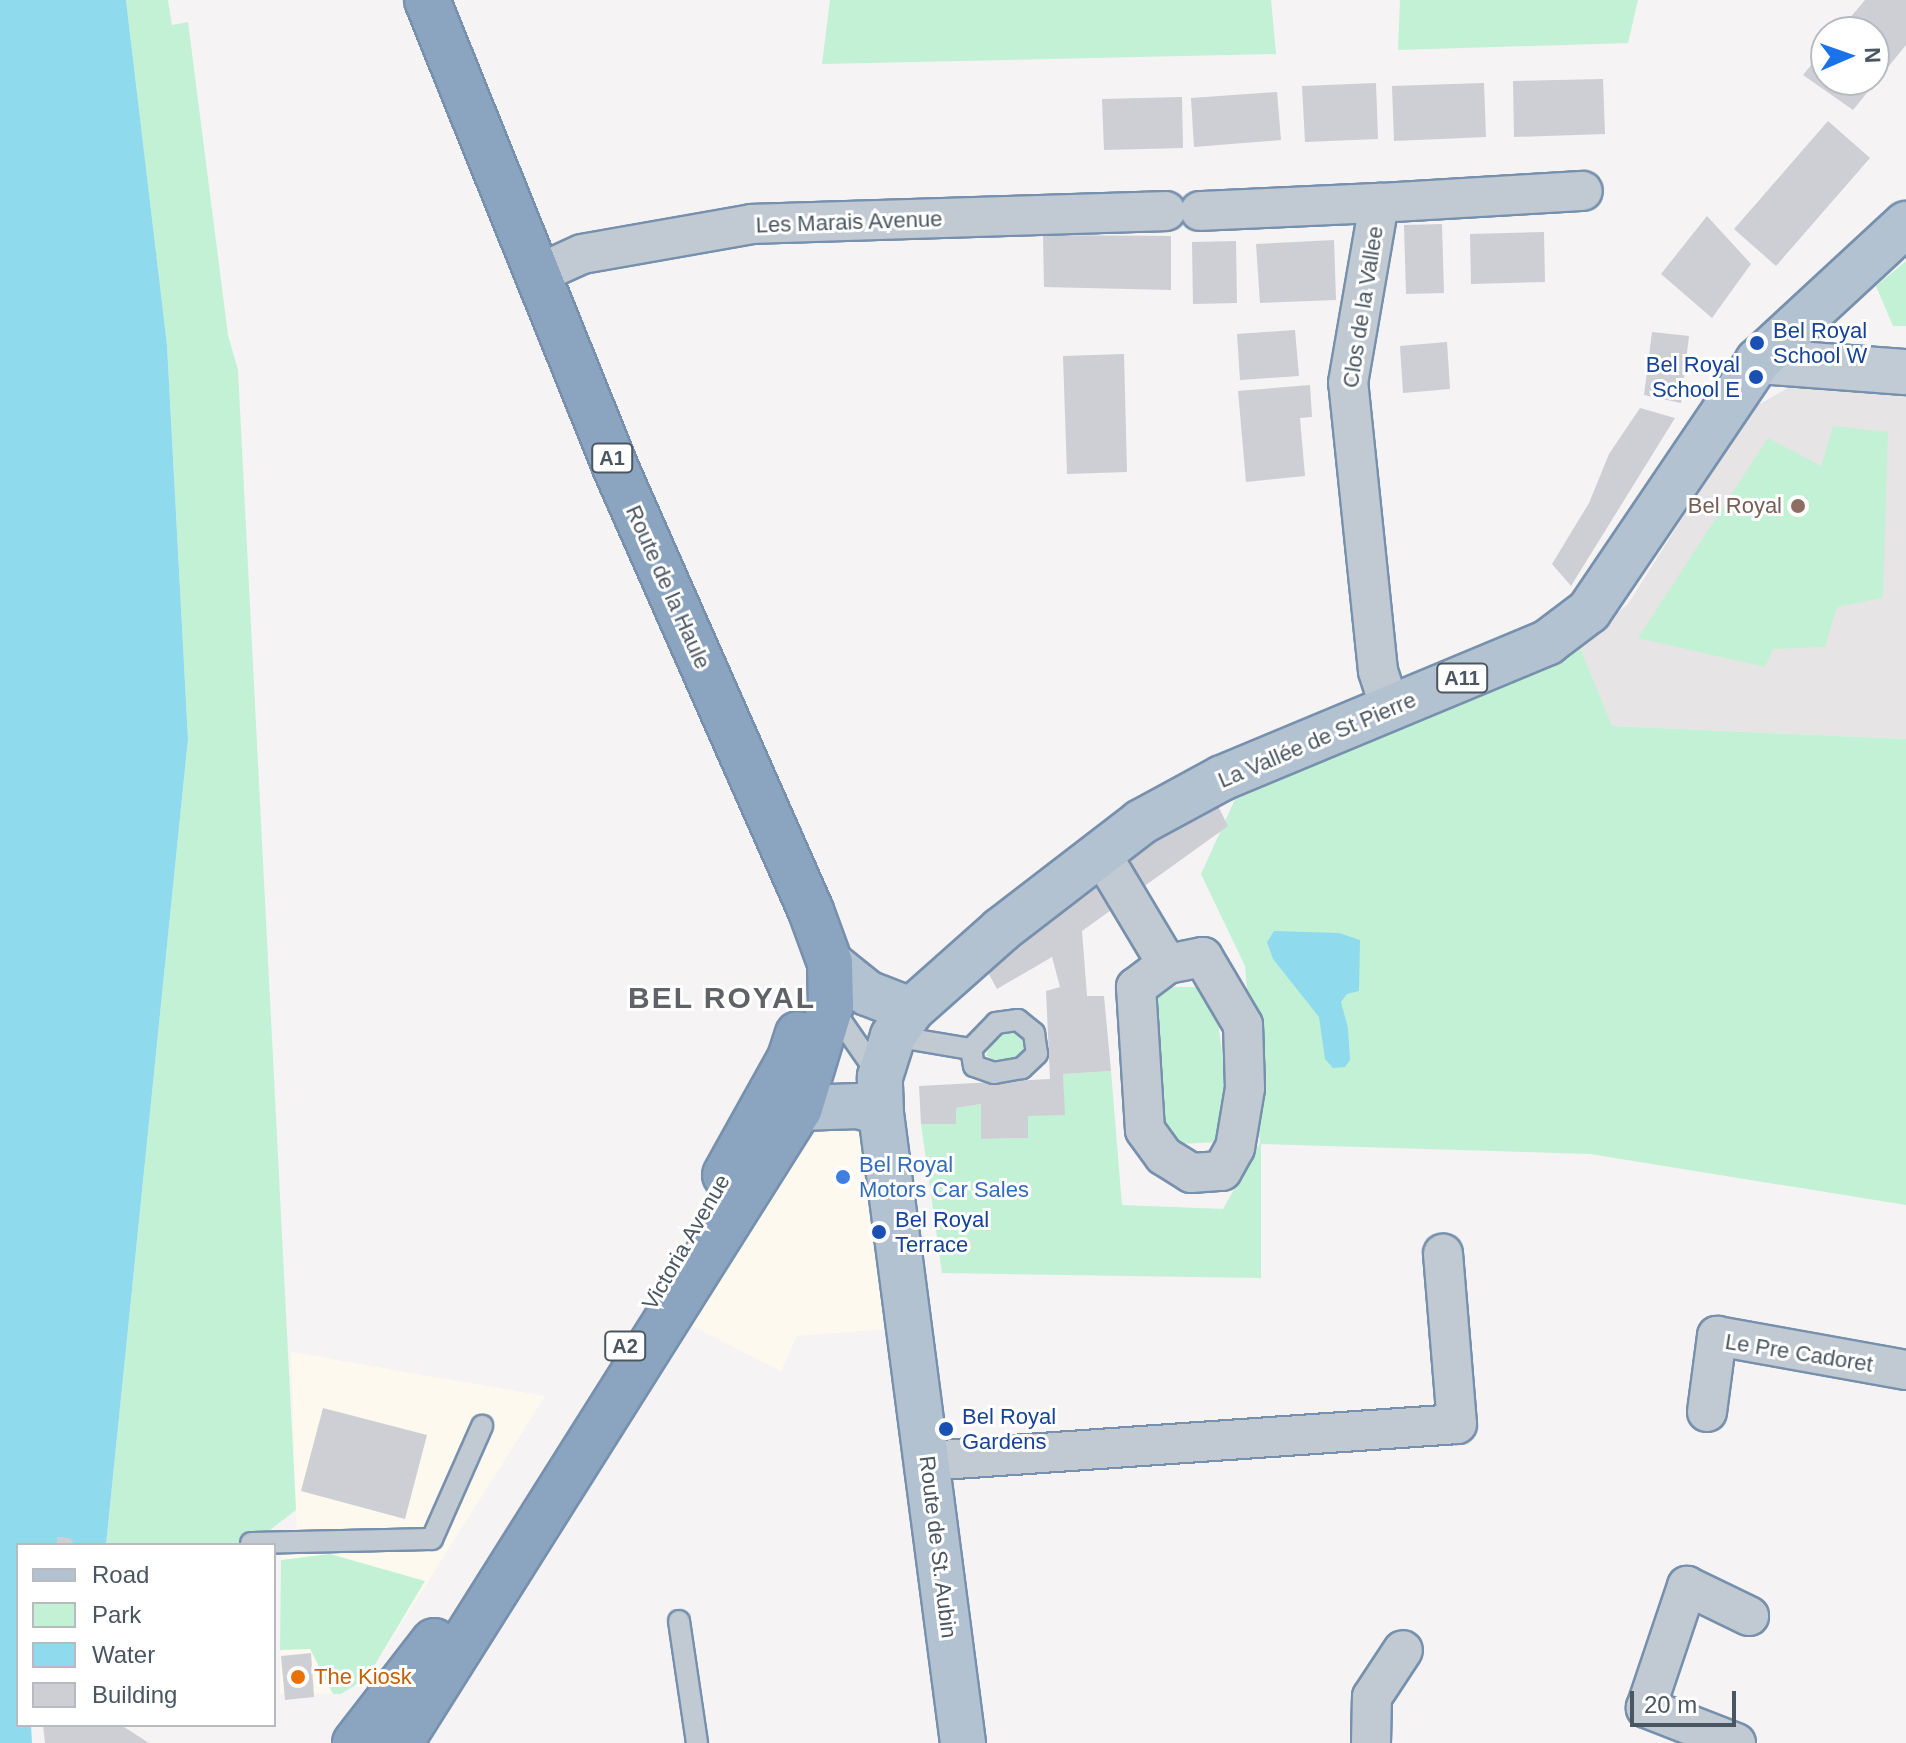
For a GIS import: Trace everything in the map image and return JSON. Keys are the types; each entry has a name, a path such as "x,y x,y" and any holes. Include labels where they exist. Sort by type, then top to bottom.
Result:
{"highway":[{"name":"Route de la Haule","path":"427,0 615,466 811,911 830,984"},
{"name":"Victoria Avenue","path":"355,1743 445,1625 633,1334 746,1139 790,1058 806,1008 811,911"},
{"name":"Victoria Avenue","path":"400,1743 800,1108 830,984"}],"main road":[{"name":"La Vallée de St Pierre","path":"902,1023 1100,852 1141,822 1222,778 1548,642 1589,611 1758,361 1906,224"},
{"path":"1758,361 1906,372"},
{"path":"800,1108 859,1106 880,1095 902,1023 867,993 830,984"},
{"name":"Route de St. Aubin","path":"880,1095 963,1743"}],"street":[{"name":"Clos de la Vallee","path":"1390,708 1378,671 1348,383 1379,203 1583,191"},
{"name":"Les Marais Avenue","path":"538,274 582,254 752,224 1379,203"},
{"path":"1100,852 1167,964"},
{"path":"1203,957 1243,1025 1245,1088 1235,1148 1222,1171 1191,1173 1164,1156 1145,1130 1136,987 1167,964 1203,957"},
{"path":"927,1461 1457,1424 1443,1254"},
{"name":"Le Pre Cadoret","path":"1707,1412 1717,1336 1906,1370"},
{"path":"1736,1743 1646,1708 1687,1586 1749,1616"},
{"path":"1371,1743 1372,1697 1403,1650"}],"lane":[{"name":"Route de la Haule","path":"830,984 880,1095"},
{"path":"902,1023 971,1049"},
{"path":"251,1543 432,1539 482,1426"},
{"path":"679,1621 697,1743"}],"shaded area":[{"name":"Bel Royal","path":"1795,384 1906,391 1906,739 1611,726 1579,645 1628,604 1751,409"},
{"path":"817,1126 869,1131 890,1329 797,1336 781,1371 688,1324"},
{"path":"291,1352 545,1396 367,1678 341,1694 280,1693 281,1542 297,1541"}],"green space":[{"path":"126,0 168,0 172,25 188,22 228,335 238,370 296,1510 253,1543 106,1543 188,739 167,345"},
{"path":"830,0 1271,0 1276,54 822,64"},
{"path":"1400,0 1638,0 1628,43 1398,50"},
{"path":"1906,261 1906,326 1893,326 1876,286"},
{"path":"1833,426 1888,432 1883,598 1837,607 1825,647 1773,649 1765,667 1638,638 1768,438 1821,466"},
{"path":"1579,645 1612,726 1906,739 1906,1205 1590,1154 1261,1144 1261,1278 942,1273 921,1124 955,1124 956,1108 981,1104 982,1139 1028,1138 1028,1116 1064,1114 1063,1074 1111,1071 1122,1205 1223,1209 1260,1143 1245,966 1201,874 1241,786"},
{"path":"1165,987 1200,987 1216,1008 1231,1119 1220,1142 1179,1144 1161,1129 1150,998"},
{"path":"1016,1029 1026,1036 1031,1050 1022,1062 998,1064 986,1055 998,1032"},
{"path":"330,1554 425,1581 367,1678 341,1694 333,1694 310,1649 280,1650 281,1560"}],"water":[{"path":"0,0 126,0 167,345 188,739 106,1543 16,1543 16,1727 31,1727 32,1743 0,1743"},
{"path":"1274,931 1339,933 1360,940 1359,991 1347,994 1341,1002 1348,1028 1350,1060 1345,1067 1333,1068 1325,1059 1319,1017 1273,959 1267,942"}],"building":[{"path":"1865,0 1906,0 1906,45 1890,65 1890,16 1852,16"},
{"path":"1810,66 1810,80 1803,75"},
{"path":"1603,79 1605,134 1514,137 1513,81"},
{"path":"1376,83 1378,139 1305,142 1302,86"},
{"path":"1484,83 1486,137 1394,141 1392,86"},
{"path":"1277,92 1281,140 1194,147 1191,98"},
{"path":"1833,96 1864,96 1853,110"},
{"path":"1182,97 1183,148 1104,150 1102,99"},
{"path":"1828,121 1870,158 1776,266 1734,229"},
{"path":"1707,216 1751,264 1712,318 1661,274"},
{"path":"1442,224 1444,293 1406,294 1404,225"},
{"path":"1544,232 1545,282 1471,284 1470,234"},
{"path":"1043,235 1171,236 1171,290 1044,287"},
{"path":"1334,240 1336,300 1260,303 1256,244"},
{"path":"1236,241 1237,303 1193,304 1192,242"},
{"path":"1295,330 1299,376 1240,380 1237,334"},
{"path":"1652,332 1689,336 1681,403 1644,395"},
{"path":"1447,342 1450,389 1403,393 1400,346"},
{"path":"1124,354 1127,472 1067,474 1063,356"},
{"path":"1310,385 1312,417 1300,418 1305,476 1246,482 1238,391"},
{"path":"1640,408 1675,418 1571,586 1552,564 1589,503 1609,454"},
{"path":"1214,798 1228,826 1082,931 1087,996 1104,996 1111,1071 1063,1074 1065,1115 1028,1116 1028,1138 981,1139 981,1104 956,1108 956,1124 921,1124 919,1086 1050,1079 1046,991 1060,987 1052,957 997,989 980,958"},
{"path":"323,1408 427,1435 405,1519 301,1491"},
{"path":"57,1537 70,1538 74,1543 57,1543"},
{"name":"The Kiosk","path":"311,1653 314,1697 285,1700 281,1656"},
{"path":"43,1727 124,1727 149,1743 45,1743"}],"place":[{"name":"Bel Royal School W","path":"1757,343"},
{"name":"Bel Royal School E","path":"1756,377"},
{"name":"Bel Royal","path":"1798,506"},
{"name":"Bel Royal Motors Car Sales","path":"843,1177"},
{"name":"Bel Royal Terrace","path":"879,1232"},
{"name":"Bel Royal Gardens","path":"946,1429"},
{"name":"The Kiosk","path":"298,1677"}],"district":[{"name":"BEL ROYAL","path":"722,998"}]}
